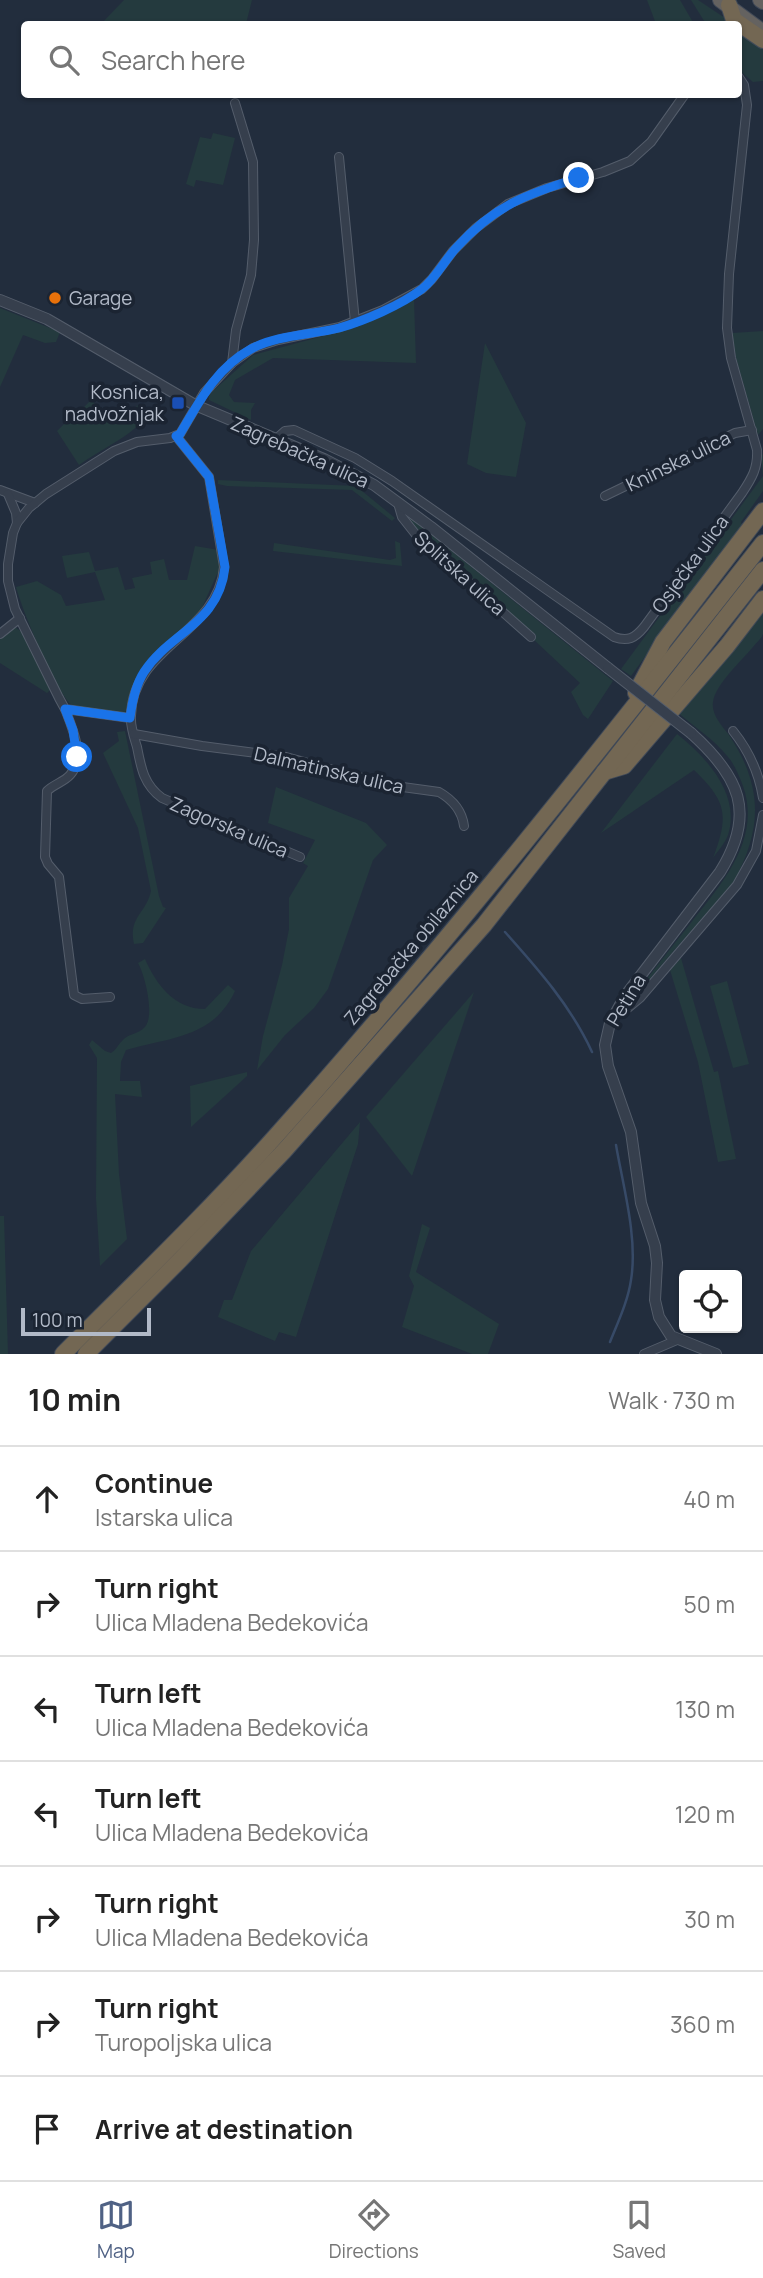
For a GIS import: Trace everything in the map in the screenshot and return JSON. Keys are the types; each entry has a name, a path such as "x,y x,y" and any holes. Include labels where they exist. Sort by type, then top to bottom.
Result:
{"highway":[{"path":"724,3 763,32"},
{"path":"724,3 735,21"},
{"path":"742,26 763,40"},
{"path":"612,734 618,714 635,695 663,642 763,511"},
{"name":"Zagrebačka obilaznica","path":"63,1354 168,1250 272,1140 510,863 763,543"},
{"name":"Zagrebačka obilaznica","path":"86,1354 284,1151 484,925 763,569"},
{"path":"604,772 624,766 727,646 763,599"}],"street":[{"name":"Osječka ulica","path":"276,439 285,431 294,430 355,458 393,481 614,637 629,640 634,638 751,481 758,461 752,430 730,358 727,328 729,274 747,105 742,82"},
{"path":"110,997 82,999 74,995 59,877 45,857 47,791 69,776 76,765 75,740 65,709 15,609 8,581 10,549 17,523 23,513 96,461 137,442 180,434 195,405 214,381 244,353 263,344 355,322 422,289 476,228 508,204 629,161 652,142 682,98"},
{"path":"232,363 236,330 251,275 254,240 253,162 235,103"},
{"path":"339,157 355,322"},
{"name":"Zagrebačka ulica","path":"0,300 57,324 195,405 355,474 398,503 608,668"},
{"name":"Kninska ulica","path":"605,496 735,433 752,430"},
{"path":"65,709 130,718 135,691 144,671 207,612 215,599 225,567 211,483 200,464 176,436"},
{"path":"4,492 35,503"},
{"path":"4,492 16,513 17,523"},
{"name":"Splitska ulica","path":"398,503 402,517 417,536 531,637"},
{"path":"0,634 20,618"},
{"name":"Petina","path":"608,668 691,733 720,761 734,784 739,811 733,849 720,872 619,1006 607,1032 605,1055 631,1132 641,1203 655,1246 656,1308 662,1325 677,1339"},
{"name":"Zagorska ulica","path":"130,718 144,776 155,793 300,857"},
{"path":"733,732 757,771 763,798"},
{"name":"Dalmatinska ulica","path":"134,734 286,757 388,785 439,792 459,809 464,826"},
{"path":"619,1006 628,1008 640,998 737,885 756,851 763,815"},
{"path":"644,1354 677,1339 716,1354"}],"green space":[{"path":"124,0 252,0 247,21 104,21"},
{"path":"647,0 680,0 692,21 655,21"},
{"path":"691,0 698,0 730,21 704,21"},
{"path":"742,31 763,46 763,81 753,82 742,73"},
{"path":"213,133 235,138 223,185 196,180 194,187 186,184 200,137 211,139"},
{"path":"414,299 416,363 273,358 235,380 229,395 234,402 255,403 251,410 251,420 209,400 213,391 253,355 360,326"},
{"path":"0,308 60,332 56,342 45,343 23,335 0,387"},
{"path":"763,331 763,429 758,435 736,358 732,333"},
{"path":"485,343 526,423 516,477 486,473 467,464"},
{"path":"91,400 118,424 138,405 146,414 145,419 130,432 79,465 57,431 66,422 63,418 72,409 77,414"},
{"path":"763,476 763,491 742,524 631,676 621,669"},
{"path":"218,480 356,486 395,518 392,521 352,490 227,486 218,484"},
{"path":"407,515 613,681 588,719 571,692 580,683 533,639 536,635 419,534"},
{"path":"395,541 400,543 402,566 273,551 274,543 390,560 396,558"},
{"path":"195,546 219,550 221,572 217,574 197,619 144,665 126,711 122,714 90,711 73,706 49,669 16,587 37,581 61,595 66,606 105,600 95,572 67,578 62,556 89,552 95,571 118,567 125,590 135,588 132,578 152,574 150,562 164,559 169,580 187,580"},
{"path":"763,607 762,636 724,681 713,702 715,715 740,754 753,790 754,826 750,844 733,883 631,1000 714,893 743,843 747,806 735,767 716,744 676,711"},
{"path":"14,627 26,637 36,654 50,690 47,693 0,663 0,637"},
{"path":"125,731 159,896 166,908 143,943 134,944 135,921 151,891 138,828 103,753 119,741 117,732"},
{"path":"677,734 709,765 730,805 728,835 713,858 721,831 722,810 713,791 694,770 601,833"},
{"path":"276,787 366,823 387,845 373,860 328,989 257,1070 289,929 289,898 308,866 303,863 315,840 268,823"},
{"path":"681,958 714,1072 718,1071 736,1159 718,1162 698,1062 670,970"},
{"path":"145,959 161,986 184,1005 205,1009 228,985 235,991 226,1006 203,1027 174,1038 126,1050 121,1062 120,1081 140,1081 142,1097 115,1094 119,1174 127,1239 100,1266 96,1198 97,1058 89,1045 92,1040 111,1053 124,1039 145,1027 149,1005 146,985 138,963"},
{"path":"727,981 749,1064 733,1068 710,986"},
{"path":"474,992 412,1176 366,1117"},
{"path":"247,1072 247,1076 191,1127 190,1086"},
{"path":"360,1122 358,1144 296,1337 279,1332 275,1341 218,1317 224,1300 232,1300 251,1251"},
{"path":"0,1216 4,1216 8,1354 0,1354"},
{"path":"422,1224 430,1228 416,1272 499,1324 488,1354 472,1354 402,1327 414,1286 409,1276"}],"waterway":[{"path":"505,932 564,1004 592,1052"},
{"path":"610,1342 628,1296 633,1264 629,1212 616,1145"}],"place":[{"name":"Garage","path":"55,298"},
{"name":"Kosnica, nadvožnjak","path":"178,403"}],"route":[{"path":"77,757 73,730 65,709 130,718 135,691 144,671 207,612 223,578 225,567 211,483 200,464 176,436 180,434 195,405 214,381 232,363 253,348 340,327 410,296 422,289 453,251 492,215 525,196 579,178"}]}
